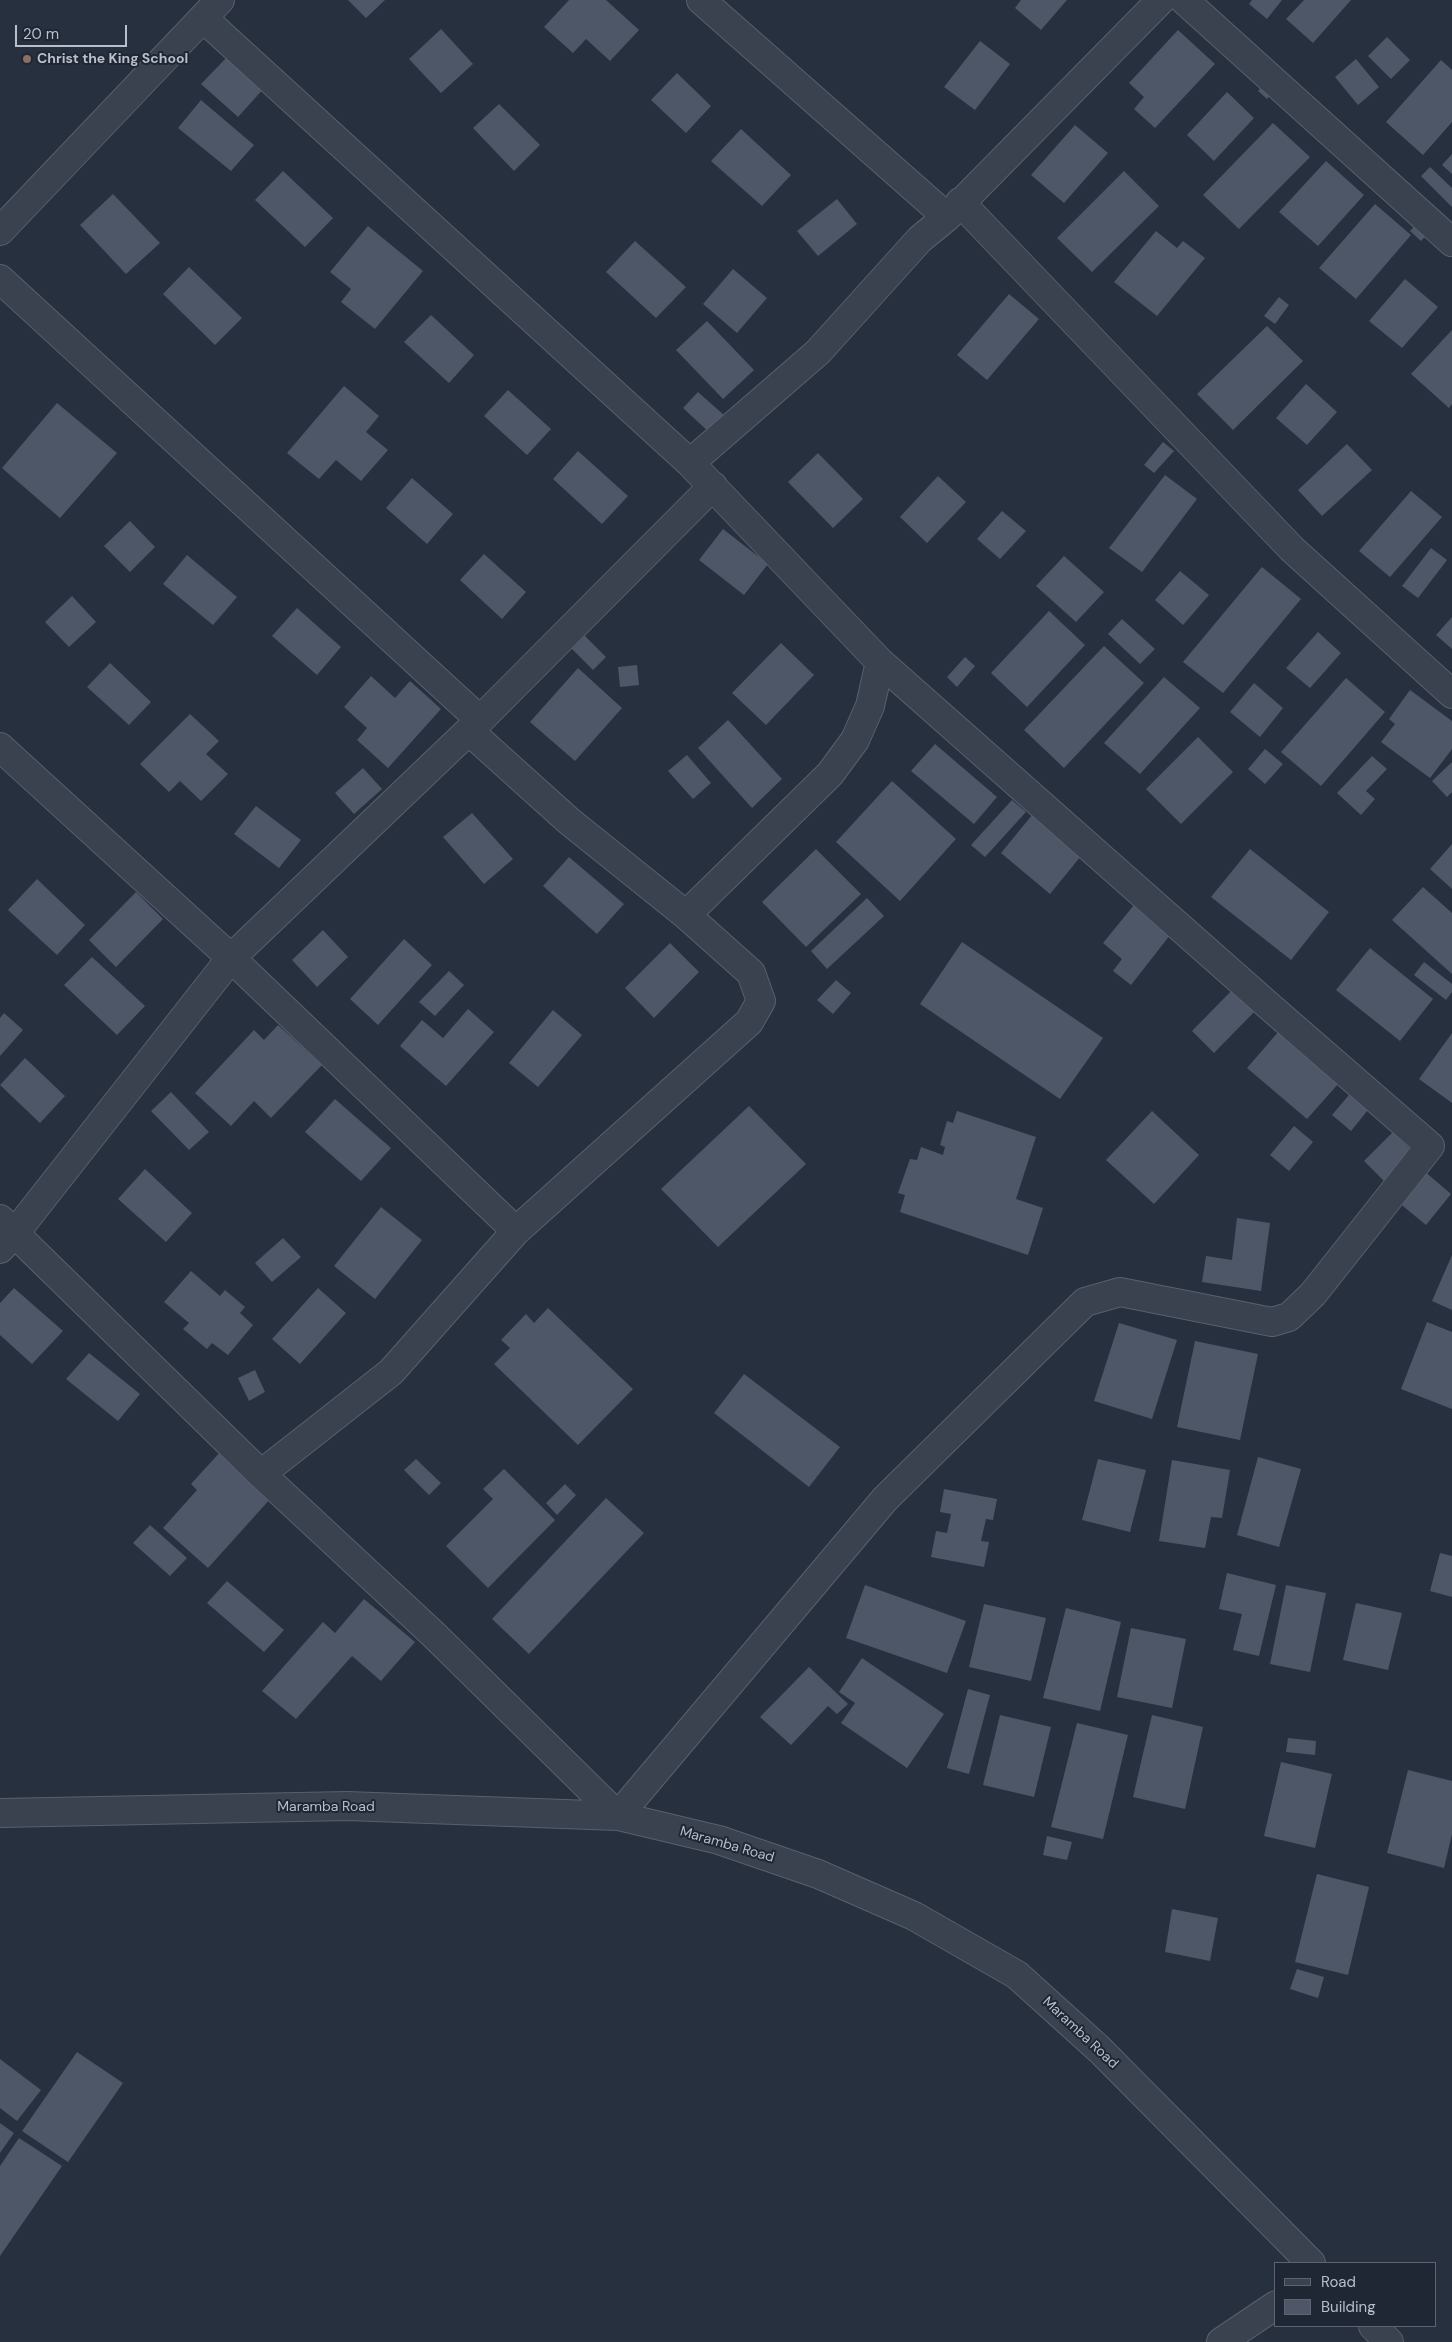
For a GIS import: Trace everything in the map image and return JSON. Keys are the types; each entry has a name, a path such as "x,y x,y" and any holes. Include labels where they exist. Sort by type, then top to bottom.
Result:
{"street":[{"path":"701,0 953,210 1292,549 1452,694"},
{"path":"690,463 818,352 920,239 953,210 1161,0"},
{"path":"1184,0 1452,242"},
{"path":"0,231 211,9 690,463 713,486 880,662 1430,1146 1313,1294 1290,1317 1272,1322 1120,1292 1085,1302 885,1499 618,1816 432,1632 5,1234 231,958 475,725 713,486"},
{"path":"0,279 475,725 569,821 686,915 751,973 761,1001 749,1022 516,1231 391,1372 261,1474"},
{"path":"686,915 830,774 855,740 870,706 880,662"},
{"path":"0,747 231,958 516,1231"},
{"name":"Maramba Road","path":"0,1813 347,1806 618,1816 719,1840 818,1874 914,1916 1017,1976 1100,2050 1310,2262"},
{"path":"1221,2342 1274,2307"},
{"path":"1374,2327 1389,2342"}],"building":[{"path":"348,0 385,0 366,18"},
{"path":"569,0 606,0 639,30 610,61 586,39 573,53 544,27"},
{"path":"1021,0 1067,0 1041,30 1015,8"},
{"path":"1252,0 1282,0 1267,19 1249,4"},
{"path":"1304,0 1351,0 1313,43 1286,19"},
{"path":"441,29 473,64 441,93 409,59"},
{"path":"1178,30 1215,64 1155,128 1134,109 1144,97 1129,83"},
{"path":"1387,37 1410,60 1391,79 1368,56"},
{"path":"980,41 1010,64 975,110 944,87"},
{"path":"230,54 266,86 238,117 201,84"},
{"path":"1356,59 1379,87 1358,105 1335,77"},
{"path":"1441,60 1452,70 1452,122 1423,155 1386,122"},
{"path":"677,73 711,106 686,133 651,100"},
{"path":"1269,78 1278,86 1267,99 1258,91"},
{"path":"1227,92 1254,118 1214,161 1187,135"},
{"path":"201,100 254,145 231,171 178,128"},
{"path":"499,104 540,145 514,171 473,128"},
{"path":"1273,123 1310,157 1239,229 1203,195"},
{"path":"1075,125 1108,153 1064,203 1031,175"},
{"path":"741,129 791,175 762,206 711,161"},
{"path":"1452,154 1452,174 1442,165"},
{"path":"1326,161 1364,195 1318,246 1279,212"},
{"path":"1430,167 1452,188 1452,207 1421,176"},
{"path":"283,171 333,218 305,247 255,200"},
{"path":"1124,171 1159,206 1092,272 1057,238"},
{"path":"113,194 160,243 126,274 80,225"},
{"path":"837,199 857,224 818,256 797,231"},
{"path":"1375,204 1411,235 1356,299 1319,268"},
{"path":"1423,217 1434,227 1421,241 1410,231"},
{"path":"368,226 423,271 375,329 341,302 351,289 330,272"},
{"path":"1156,231 1177,248 1183,241 1205,258 1157,316 1114,282"},
{"path":"635,241 686,287 656,318 606,272"},
{"path":"189,267 242,318 215,345 163,294"},
{"path":"733,269 767,298 737,333 703,304"},
{"path":"1405,279 1438,307 1402,348 1369,321"},
{"path":"1009,294 1039,319 987,380 957,355"},
{"path":"1279,297 1289,305 1275,324 1264,316"},
{"path":"431,315 474,355 449,383 404,342"},
{"path":"707,321 754,370 723,399 676,350"},
{"path":"1267,326 1303,361 1233,430 1197,394"},
{"path":"1452,330 1452,404 1449,408 1411,374"},
{"path":"1306,384 1337,412 1307,445 1276,418"},
{"path":"344,386 379,416 366,432 388,450 361,481 336,460 319,479 287,453"},
{"path":"508,390 551,429 527,455 484,416"},
{"path":"698,392 725,416 710,433 683,408"},
{"path":"57,403 117,453 60,518 2,468"},
{"path":"1163,442 1174,451 1154,473 1144,465"},
{"path":"1347,444 1372,470 1322,516 1298,490"},
{"path":"578,451 628,496 602,524 553,479"},
{"path":"818,453 863,499 833,528 788,482"},
{"path":"1165,475 1197,499 1142,572 1109,548"},
{"path":"938,476 966,502 927,543 900,517"},
{"path":"412,478 453,514 427,544 386,508"},
{"path":"1411,491 1442,517 1390,577 1359,551"},
{"path":"1002,511 1026,531 1000,559 977,539"},
{"path":"130,521 155,547 130,572 104,546"},
{"path":"723,529 768,564 744,595 699,560"},
{"path":"1431,548 1447,560 1418,598 1402,586"},
{"path":"484,554 526,592 502,619 460,580"},
{"path":"187,555 237,597 213,625 163,584"},
{"path":"1064,556 1104,592 1076,622 1036,586"},
{"path":"1262,567 1301,599 1223,693 1183,662"},
{"path":"1180,571 1209,595 1183,625 1155,600"},
{"path":"72,596 96,622 69,647 45,622"},
{"path":"297,608 341,647 317,675 272,636"},
{"path":"1049,611 1085,645 1027,707 991,673"},
{"path":"1452,617 1452,649 1436,635"},
{"path":"1122,619 1155,649 1140,664 1108,634"},
{"path":"1318,632 1341,653 1310,688 1286,668"},
{"path":"584,635 606,657 593,670 571,648"},
{"path":"781,643 814,675 766,725 732,693"},
{"path":"1104,646 1144,683 1064,768 1024,730"},
{"path":"965,657 975,666 957,687 947,677"},
{"path":"110,663 151,702 129,725 87,687"},
{"path":"637,665 639,685 620,687 618,667"},
{"path":"578,668 622,708 575,761 530,722"},
{"path":"371,676 395,698 410,681 441,709 388,768 357,740 367,728 344,707"},
{"path":"1164,677 1200,708 1140,774 1104,743"},
{"path":"1346,678 1385,712 1321,786 1281,752"},
{"path":"1254,683 1283,708 1260,737 1230,712"},
{"path":"1410,690 1452,721 1452,749 1430,778 1381,742 1395,724 1389,719"},
{"path":"190,714 219,741 206,754 228,774 201,801 180,781 169,792 140,764"},
{"path":"728,720 782,779 752,808 698,748"},
{"path":"1198,737 1233,772 1181,824 1146,789"},
{"path":"935,744 997,797 974,824 911,771"},
{"path":"1265,749 1283,764 1265,784 1248,769"},
{"path":"687,755 711,783 693,799 668,771"},
{"path":"1372,756 1387,769 1366,791 1375,799 1361,815 1337,793"},
{"path":"1452,762 1452,792 1447,797 1432,781"},
{"path":"363,768 382,789 354,814 335,793"},
{"path":"892,781 956,839 900,901 836,842"},
{"path":"1012,800 1026,812 985,857 971,845"},
{"path":"256,806 301,840 279,868 234,834"},
{"path":"1037,809 1081,856 1050,894 1001,853"},
{"path":"472,813 513,859 484,884 443,837"},
{"path":"1452,844 1452,889 1430,869"},
{"path":"816,849 861,894 806,947 762,902"},
{"path":"1250,849 1329,912 1291,960 1211,897"},
{"path":"569,857 624,904 597,934 543,886"},
{"path":"37,879 85,925 57,955 8,910"},
{"path":"1423,887 1452,913 1452,974 1392,920"},
{"path":"136,892 163,919 116,967 89,940"},
{"path":"867,898 884,916 827,969 811,951"},
{"path":"1138,900 1174,930 1131,985 1113,971 1122,959 1103,943"},
{"path":"323,930 348,957 317,987 292,960"},
{"path":"404,939 432,965 378,1025 350,999"},
{"path":"962,942 1103,1038 1060,1099 920,1004"},
{"path":"670,943 699,972 654,1018 625,988"},
{"path":"1370,948 1433,999 1400,1041 1336,990"},
{"path":"92,957 145,1006 117,1035 64,985"},
{"path":"1424,962 1452,984 1452,992 1446,1000 1414,975"},
{"path":"449,971 464,985 435,1016 419,1002"},
{"path":"836,980 851,993 833,1014 817,1000"},
{"path":"1238,984 1260,1006 1214,1053 1192,1031"},
{"path":"468,1009 494,1032 446,1086 400,1046 422,1020 443,1038"},
{"path":"553,1010 582,1035 538,1087 509,1063"},
{"path":"4,1013 23,1030 0,1056 0,1018"},
{"path":"278,1025 322,1065 271,1118 254,1101 231,1126 195,1093 254,1030 264,1040"},
{"path":"1279,1031 1339,1083 1307,1119 1247,1068"},
{"path":"1452,1033 1452,1103 1419,1079"},
{"path":"25,1058 65,1096 40,1123 0,1085"},
{"path":"1354,1089 1372,1105 1351,1131 1332,1115"},
{"path":"171,1092 209,1132 189,1150 151,1111"},
{"path":"335,1099 391,1148 361,1181 305,1132"},
{"path":"749,1106 806,1164 718,1247 661,1189"},
{"path":"957,1111 1036,1137 1016,1199 1043,1208 1028,1255 900,1212 905,1195 898,1193 910,1159 917,1160 921,1147 943,1155 945,1147 940,1145 947,1121 953,1123"},
{"path":"1152,1111 1199,1155 1154,1204 1106,1160"},
{"path":"1294,1126 1313,1142 1289,1171 1270,1155"},
{"path":"1393,1132 1415,1154 1386,1183 1364,1161"},
{"path":"145,1169 192,1213 166,1242 118,1199"},
{"path":"1423,1170 1451,1194 1426,1225 1398,1202"},
{"path":"381,1207 422,1240 375,1299 334,1266"},
{"path":"1237,1218 1270,1223 1261,1291 1202,1282 1206,1256 1232,1260"},
{"path":"283,1238 301,1257 272,1282 255,1263"},
{"path":"1452,1255 1452,1310 1432,1301"},
{"path":"191,1271 220,1296 225,1290 245,1307 240,1313 253,1325 228,1355 212,1343 207,1349 183,1329 189,1323 164,1302"},
{"path":"14,1288 63,1331 32,1364 0,1335 0,1303"},
{"path":"318,1288 346,1313 300,1364 272,1339"},
{"path":"548,1308 633,1389 578,1445 494,1364 510,1348 501,1340 526,1314 534,1323"},
{"path":"1427,1322 1452,1332 1452,1409 1401,1389"},
{"path":"1119,1323 1177,1340 1152,1419 1094,1401"},
{"path":"1195,1341 1258,1354 1240,1440 1177,1427"},
{"path":"89,1353 140,1394 118,1421 66,1379"},
{"path":"255,1370 265,1392 249,1401 238,1378"},
{"path":"744,1374 840,1447 809,1487 714,1413"},
{"path":"221,1451 272,1497 208,1568 163,1528 197,1490 191,1484"},
{"path":"1258,1457 1301,1469 1279,1547 1237,1535"},
{"path":"416,1459 441,1483 429,1495 404,1470"},
{"path":"1098,1459 1146,1470 1130,1532 1082,1520"},
{"path":"1172,1460 1230,1470 1222,1518 1211,1517 1205,1548 1159,1541"},
{"path":"504,1469 555,1520 488,1588 446,1546 493,1499 483,1489"},
{"path":"565,1484 576,1495 557,1515 546,1503"},
{"path":"944,1489 997,1499 993,1520 986,1519 981,1541 989,1542 984,1567 931,1557 936,1531 947,1533 951,1514 940,1512"},
{"path":"606,1498 644,1533 529,1654 492,1619"},
{"path":"150,1525 187,1558 170,1576 133,1543"},
{"path":"1440,1553 1452,1556 1452,1597 1430,1591"},
{"path":"1227,1573 1276,1585 1259,1656 1233,1650 1242,1614 1219,1609"},
{"path":"227,1581 284,1630 264,1652 207,1603"},
{"path":"865,1585 966,1621 947,1673 846,1638"},
{"path":"1286,1585 1326,1593 1310,1672 1270,1664"},
{"path":"364,1599 415,1642 381,1681 352,1656 296,1719 262,1691 323,1622 335,1633"},
{"path":"1356,1603 1402,1613 1388,1670 1343,1660"},
{"path":"984,1604 1046,1618 1031,1681 969,1667"},
{"path":"1066,1608 1121,1622 1100,1711 1043,1698"},
{"path":"1131,1628 1186,1639 1172,1708 1117,1697"},
{"path":"862,1658 944,1714 907,1768 841,1723 855,1703 839,1692"},
{"path":"809,1667 848,1704 837,1714 828,1706 791,1745 760,1717"},
{"path":"968,1689 990,1695 969,1774 947,1768"},
{"path":"1000,1715 1051,1727 1034,1797 983,1785"},
{"path":"1152,1715 1203,1727 1185,1809 1133,1797"},
{"path":"1077,1723 1128,1735 1103,1839 1051,1827"},
{"path":"1288,1738 1316,1741 1315,1755 1286,1752"},
{"path":"1281,1762 1332,1774 1315,1848 1264,1836"},
{"path":"1408,1770 1452,1781 1452,1834 1444,1868 1387,1853"},
{"path":"1047,1836 1072,1842 1067,1860 1043,1855"},
{"path":"1317,1874 1369,1887 1348,1975 1295,1962"},
{"path":"1172,1909 1218,1918 1210,1961 1165,1952"},
{"path":"1297,1969 1324,1977 1318,1998 1290,1989"},
{"path":"77,2052 123,2083 68,2162 22,2131"},
{"path":"0,2059 41,2090 17,2121 0,2108"},
{"path":"0,2123 14,2133 0,2153"},
{"path":"19,2138 62,2166 0,2256 0,2166"}],"place":[{"name":"Christ the King School","path":"27,59"}]}
